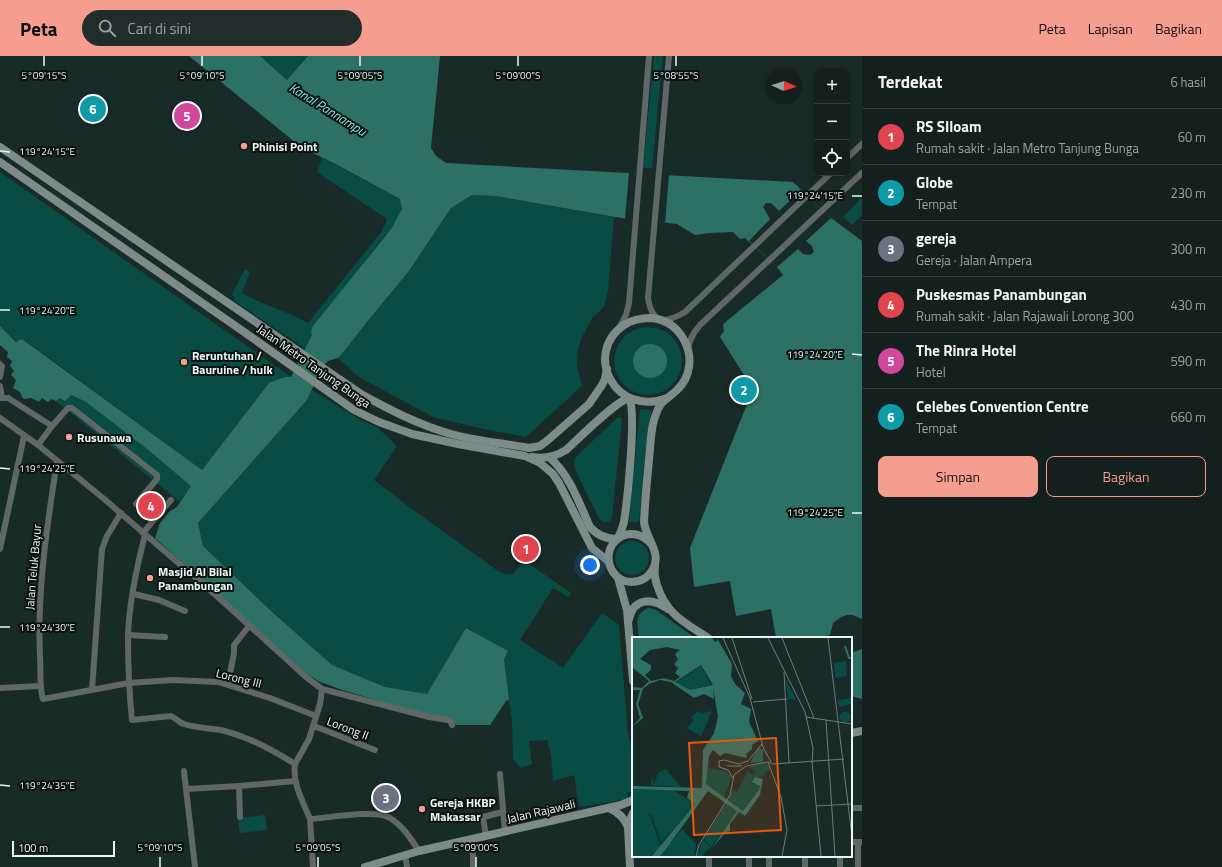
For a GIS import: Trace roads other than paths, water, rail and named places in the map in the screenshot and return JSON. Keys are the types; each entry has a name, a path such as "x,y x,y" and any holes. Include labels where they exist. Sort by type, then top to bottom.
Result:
{"main road":[{"name":"Jalan Metro Tanjung Bunga","path":"0,146 361,394 388,409 423,424 452,434 529,448 540,446 589,404 602,385 607,369"},
{"name":"Jalan Metro Tanjung Bunga","path":"0,162 354,410 379,422 423,437 525,456 540,463 553,474 559,483 584,536 592,548 608,561"},
{"path":"36,187 43,176"},
{"path":"667,398 660,401 641,402 629,398 614,386 607,369 606,352 610,340 617,331 627,324 639,319 652,318 666,321 675,328 683,338 688,349 690,362 687,375 677,390 660,405 656,413 652,431 644,522 646,533 656,554 656,579 662,599 671,611"},
{"path":"525,456 540,458 549,457 566,450 605,414 629,398"},
{"path":"629,398 632,405 633,423 626,505 623,526 617,539 611,547 608,561 618,578 627,610 632,669"},
{"path":"549,457 558,464 590,527 594,531 606,537 617,539 625,535 634,534 646,538 652,545"},
{"path":"618,578 627,582 637,581 646,577 653,570 655,565"},
{"path":"628,622 630,613 639,603 645,601 656,603 671,611 707,637"},
{"path":"852,733 862,730"},
{"name":"Jalan Rajawali","path":"365,867 419,850 505,832 609,808 632,801"},
{"path":"609,808 622,817 628,827"},
{"path":"630,867 628,827 632,815"}],"street":[{"path":"617,331 622,323 629,303 649,56"},
{"path":"669,56 648,298 649,307 653,315 659,319 673,318 686,312 828,176"},
{"path":"850,155 862,144"},
{"path":"688,349 692,335 700,325 862,173"},
{"path":"0,364 2,366 0,377"},
{"path":"0,386 1,399 6,398 10,400 52,426"},
{"path":"40,443 52,426 68,408 72,408 156,475 157,479 136,504"},
{"path":"0,418 24,436 40,443 57,461 176,561 306,677 322,689 429,718 448,720 452,725"},
{"path":"0,549 24,436"},
{"name":"Jalan Teluk Bayur","path":"44,700 42,698 41,686 40,628 43,558 57,461"},
{"path":"171,500 156,516 144,534 128,635 129,683 132,720 171,716 175,717 184,724 220,730 246,737 295,764"},
{"path":"143,504 156,516"},
{"path":"92,690 102,549 107,536 121,514"},
{"path":"134,594 159,600 185,611"},
{"path":"228,684 234,653 234,645 249,626"},
{"path":"128,635 165,637"},
{"name":"Lorong III","path":"44,700 129,683 173,680 218,682 270,698 316,716"},
{"path":"0,688 41,686"},
{"path":"313,867 310,820 295,781 295,764 307,743 314,726 322,689"},
{"name":"Lorong II","path":"314,726 375,750"},
{"path":"184,771 195,867"},
{"path":"500,774 505,832"},
{"path":"186,789 295,781"},
{"path":"238,786 240,817"},
{"path":"486,836 483,817 503,812"},
{"path":"310,820 366,814 384,815 391,818 403,829 419,850"},
{"path":"471,839 473,867"},
{"path":"858,867 860,842"},
{"path":"406,855 407,867"}],"water":[{"name":"Kanal Pannampu","path":"189,56 260,56 287,80 308,56 440,56 431,148 436,156 446,163 793,182 831,218 862,241 862,699 852,696 852,637 776,637 771,609 736,616 730,581 694,587 690,548 753,389 720,337 724,331 723,324 783,275 777,267 745,238 740,239 733,232 695,235 677,224 621,218 495,196 472,195 451,208 409,271 345,350 338,358 328,361 323,366 307,400 198,523 203,546 270,610 332,665 385,687 427,694 466,628 508,651 504,659 509,700 506,701 490,725 456,725 451,720 431,716 342,690 318,681 307,674 155,538 160,523 169,512 177,507 191,486 147,449 86,402 71,395 65,401 60,398 56,401 51,399 48,402 42,398 39,402 31,398 24,399 20,392 13,388 16,380 11,375 14,371 10,366 12,361 7,357 8,352 0,345 0,326 16,342 22,339 202,470 269,383 282,378 291,377 312,335 311,331 313,326 391,229 402,209 400,199 301,147"},
{"path":"650,344 662,349 667,361 662,373 650,378 638,373 633,361 638,349"}],"place":[{"name":"Celebes Convention Centre","path":"93,109"},
{"name":"The Rinra Hotel","path":"187,116"},
{"name":"Phinisi Point","path":"244,146"},
{"name":"Reruntuhan / Bauruine / hulk","path":"184,362"},
{"name":"Globe","path":"744,390"},
{"name":"Rusunawa","path":"69,437"},
{"name":"Puskesmas Panambungan","path":"151,506"},
{"name":"RS SIloam","path":"526,549"},
{"name":"Masjid Al Bilal Panambungan","path":"150,578"},
{"name":"gereja","path":"386,798"},
{"name":"Gereja HKBP Makassar","path":"422,809"}]}
